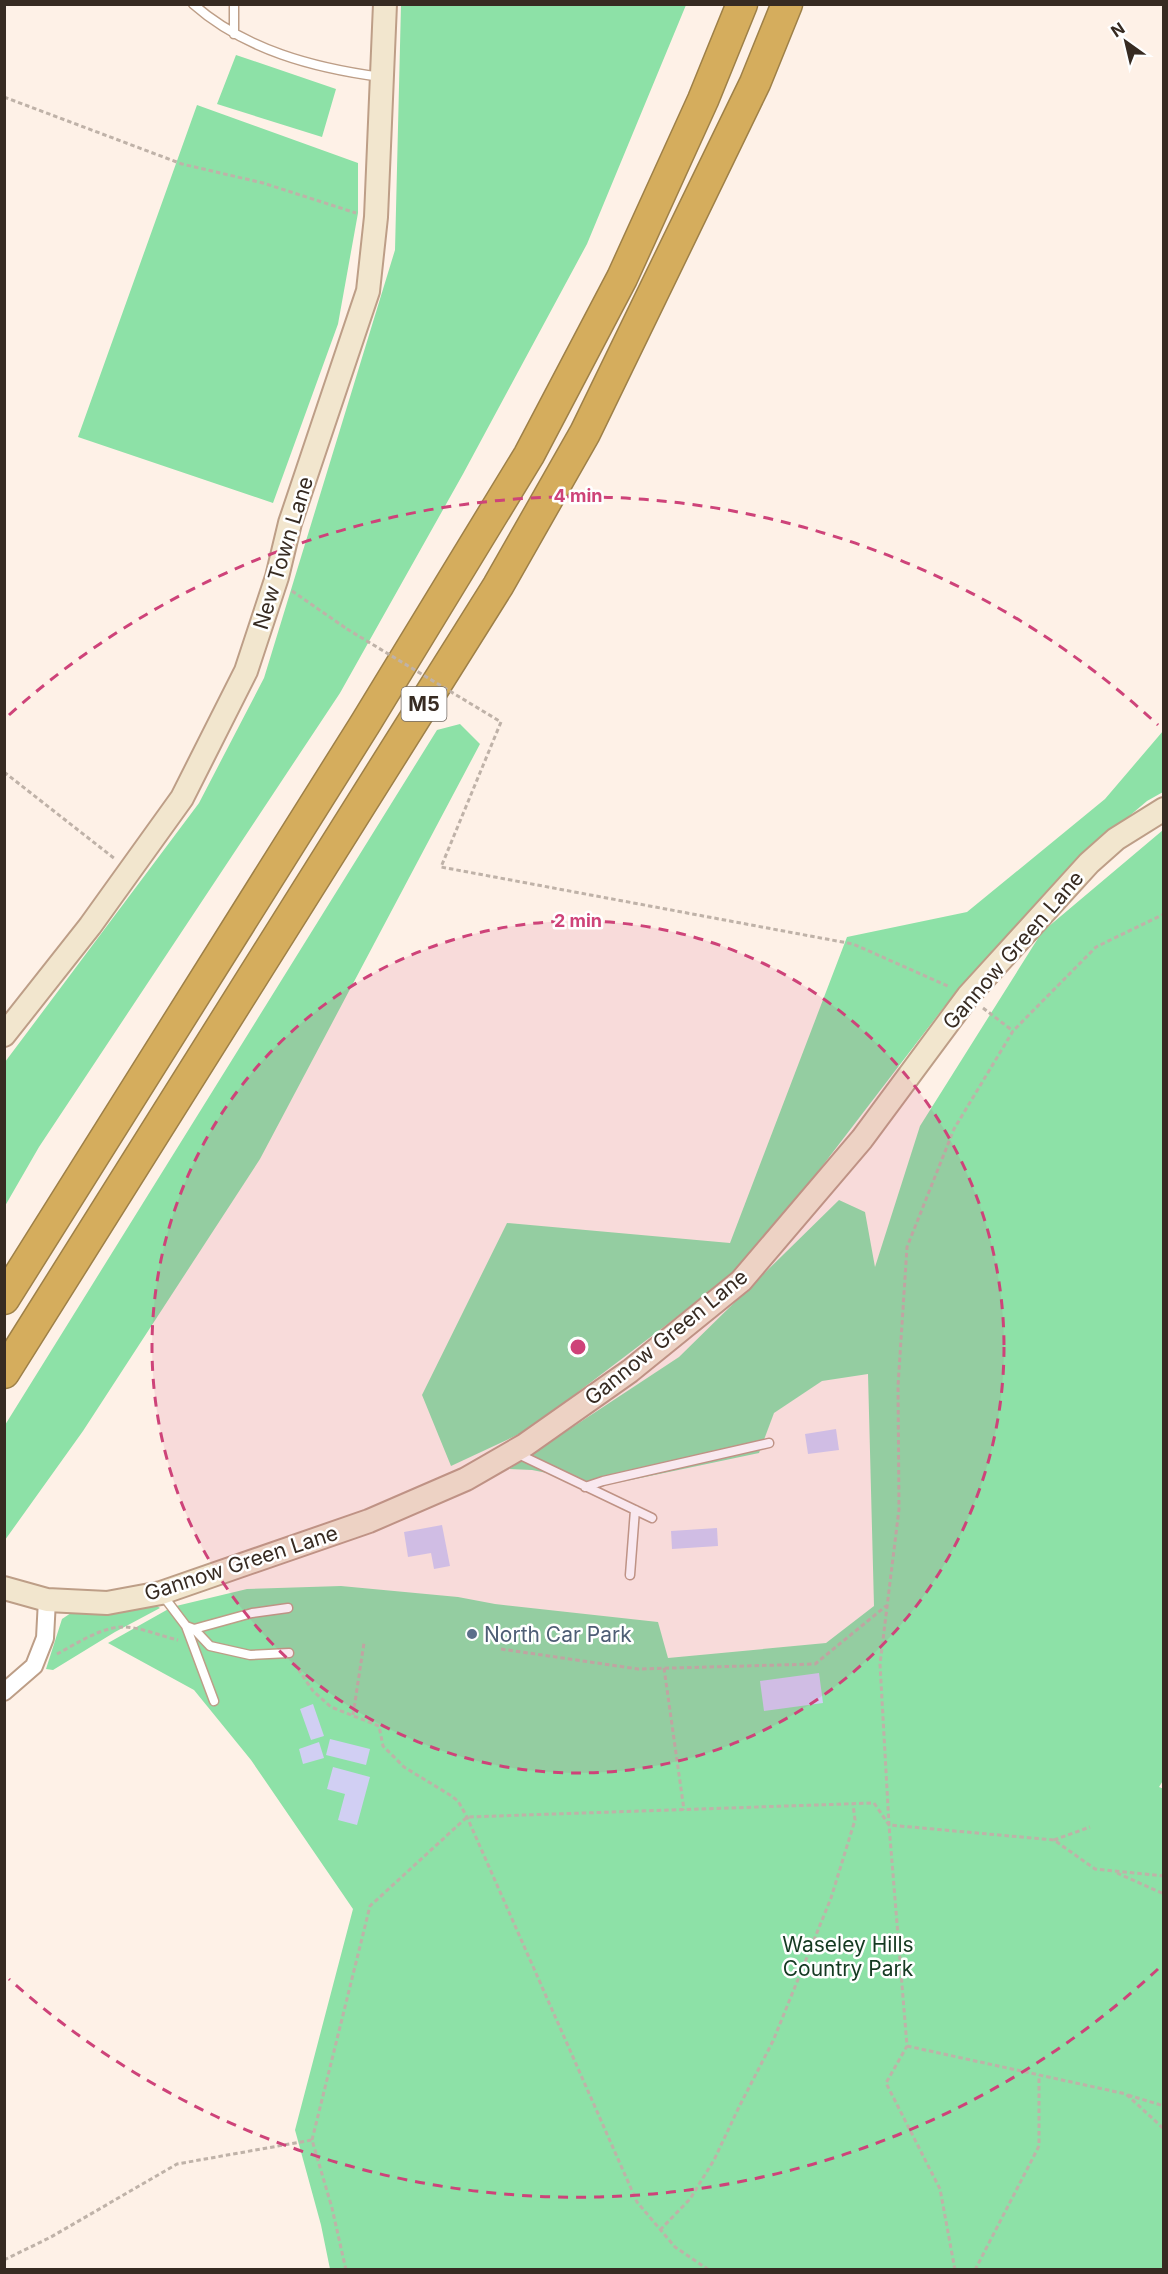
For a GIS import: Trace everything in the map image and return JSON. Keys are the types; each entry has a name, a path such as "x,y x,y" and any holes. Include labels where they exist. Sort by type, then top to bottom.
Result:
{"highway":[{"name":"M5","path":"4,1299 359,734 529,455 622,278 703,100 742,4"},
{"name":"M5","path":"4,1373 486,605 585,433 755,83 787,4"}],"street":[{"name":"New Town Lane","path":"4,1035 90,927 182,798 246,671 277,578 290,524 368,291 375,217 385,4"},
{"name":"Gannow Green Lane","path":"4,1588 47,1600 107,1603 161,1593 369,1521 466,1479 512,1452 630,1371 741,1281 862,1139 968,996 1089,863 1116,839 1164,808"},
{"path":"4,1692 34,1666 45,1638 47,1600"}],"lane":[{"path":"193,4 234,34 296,59 338,71 381,77"},
{"path":"234,4 234,34"},
{"path":"585,1487 769,1443"},
{"path":"512,1452 652,1518"},
{"path":"630,1575 635,1510"},
{"path":"161,1593 190,1628 210,1646 250,1655 289,1653"},
{"path":"190,1628 252,1613 288,1608"},
{"path":"190,1628 193,1643 214,1701"}],"path":[{"path":"4,97 182,164 263,183 375,217"},
{"path":"277,578 347,629 501,722 441,867 853,944 968,996 1012,1031"},
{"path":"4,772 75,830 131,871"},
{"path":"955,2270 940,2188 886,2083 907,2046 889,1825 880,1664 899,1509 898,1386 907,1247 954,1129 1012,1031 1096,947 1164,914"},
{"path":"501,1649 638,1669 815,1664 887,1605"},
{"path":"34,1666 105,1630 121,1627 140,1629 193,1643"},
{"path":"353,1715 364,1643"},
{"path":"289,1653 313,1691 331,1707 379,1726 383,1746 404,1767 458,1801 637,2202 675,2247 709,2270"},
{"path":"664,1668 684,1810"},
{"path":"346,2270 332,2208 312,2140 370,1906 467,1817 874,1803 889,1825"},
{"path":"660,2230 690,2199 714,2160 773,2041 831,1898 855,1820 854,1804"},
{"path":"889,1825 1054,1840 1090,1827"},
{"path":"1054,1840 1095,1869 1164,1876"},
{"path":"1112,1871 1164,1894"},
{"path":"907,2046 1126,2094 1164,2106"},
{"path":"975,2270 1039,2146 1039,2075"},
{"path":"1126,2094 1164,2129"},
{"path":"4,2260 51,2237 177,2164 312,2140"}],"green space":[{"path":"401,5 686,5 587,244 463,474 340,693 39,1147 5,1206 5,1062 199,803 264,678 395,250"},
{"path":"236,55 336,89 322,137 217,104"},
{"path":"197,105 358,163 358,213 338,324 273,503 78,437"},
{"path":"460,724 480,744 260,1159 83,1431 5,1540 5,1425 437,730"},
{"path":"1163,731 1163,792 1147,801 1074,863 944,1007 748,1263 528,1430 451,1466 422,1395 507,1223 730,1243 847,937 967,912 1105,799"},
{"name":"Waseley Hills Country Park","path":"1163,830 1164,1779 1159,1787 1164,1789 1163,2269 330,2269 321,2225 295,2130 353,1909 251,1760 194,1690 108,1643 172,1607 247,1589 341,1586 458,1597 495,1604 658,1622 668,1658 826,1643 874,1606 868,1374 822,1381 774,1413 759,1453 607,1485 532,1470 509,1469 679,1357 839,1200 865,1212 875,1267 920,1126 1042,932"},
{"path":"148,1600 160,1608 53,1670 46,1669 62,1619 74,1611"}],"building":[{"path":"836,1429 839,1450 808,1454 805,1434"},
{"path":"442,1525 450,1566 434,1569 431,1553 408,1557 404,1532"},
{"path":"717,1528 718,1546 672,1549 671,1531"},
{"path":"819,1673 823,1703 764,1711 760,1681"},
{"path":"313,1704 324,1736 311,1740 300,1709"},
{"path":"330,1739 370,1749 366,1765 326,1755"},
{"path":"319,1742 324,1758 303,1764 299,1749"},
{"path":"333,1767 370,1777 357,1825 338,1820 345,1794 327,1789"}],"place":[{"name":"North Car Park","path":"472,1634"}]}
